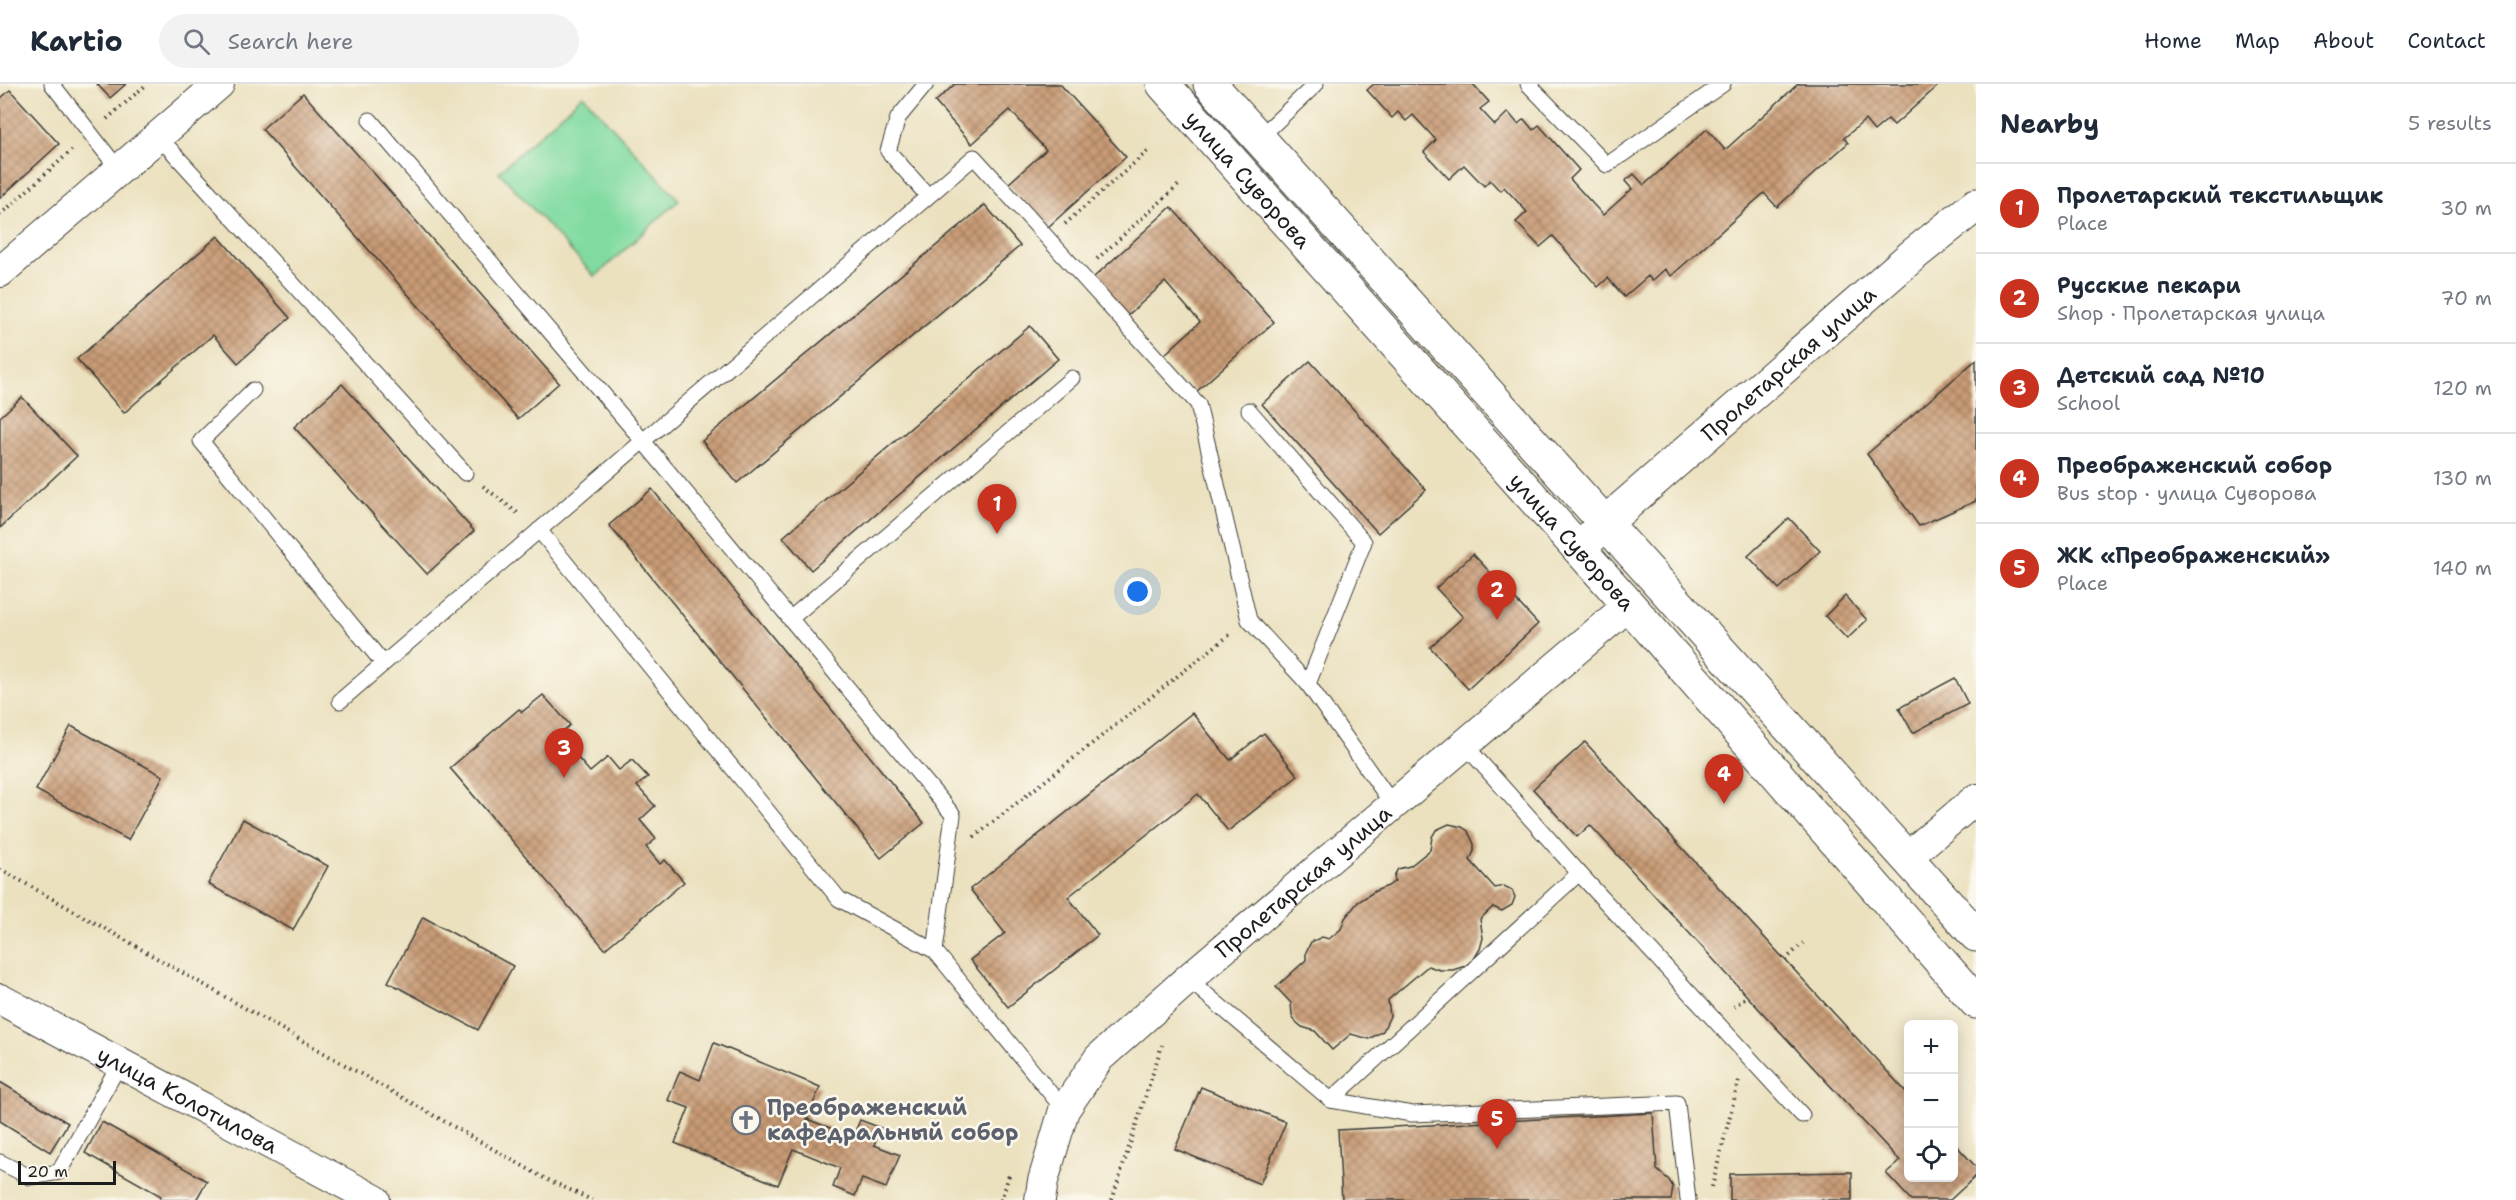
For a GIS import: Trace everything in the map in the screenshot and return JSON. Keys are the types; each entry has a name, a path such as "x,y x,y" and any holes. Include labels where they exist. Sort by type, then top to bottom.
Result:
{"main road":[{"name":"улица Суворова","path":"1163,84 1629,605 1976,1002"},
{"name":"улица Суворова","path":"1210,84 1976,935"},
{"name":"Пролетарская улица","path":"1579,549 1605,523 1913,255 1976,206"}],"street":[{"path":"0,272 219,84"},
{"name":"Пролетарская улица","path":"1040,1200 1043,1181 1064,1110 1099,1058 1188,979 1629,605"},
{"path":"1907,857 1976,800"},
{"name":"улица Колотилова","path":"0,999 120,1063 344,1192 375,1200"}],"lane":[{"path":"52,84 119,171"},
{"path":"926,84 898,118 888,151 928,196"},
{"path":"1258,139 1316,84"},
{"path":"1528,84 1607,165 1723,84"},
{"path":"370,120 643,441 953,815 935,951"},
{"path":"159,137 465,473"},
{"path":"340,700 974,157 1198,404 1249,620 1308,684 1393,805"},
{"path":"790,619 1071,378"},
{"path":"253,390 201,441 383,663"},
{"path":"1249,410 1364,542 1308,684"},
{"path":"539,530 839,899 935,951 1064,1110"},
{"path":"1465,745 1579,873 1802,1115"},
{"path":"1331,1100 1579,873"},
{"path":"1188,979 1331,1100 1412,1114 1677,1103 1688,1200"},
{"path":"0,1162 30,1177 58,1172 120,1063"}],"path":[{"path":"1049,239 1149,150"},
{"path":"1080,274 1180,184"},
{"path":"465,473 539,530"},
{"path":"947,858 1249,620"},
{"path":"0,868 544,1178 592,1200"},
{"path":"1785,960 1803,943"},
{"path":"1112,1200 1165,1037"},
{"path":"1711,1189 1745,1054"}],"green space":[{"path":"583,95 679,200 595,277 499,172"}],"building":[{"path":"97,84 126,84 110,98"},
{"path":"955,84 1060,84 1126,157 1047,228 1008,184 1046,150 1010,110 972,144 935,102"},
{"path":"1374,84 1473,84 1489,102 1480,109 1495,125 1508,112 1518,124 1524,119 1533,130 1539,125 1579,170 1570,179 1603,215 1632,189 1625,181 1634,174 1644,185 1707,129 1725,150 1798,84 1940,84 1894,125 1888,119 1874,131 1865,120 1844,138 1848,143 1777,207 1764,193 1671,276 1665,269 1652,281 1648,276 1624,297 1608,278 1598,287 1553,236 1540,247 1516,222 1527,212 1504,187 1500,191 1490,180 1484,186 1464,165 1449,179 1424,152 1436,140 1413,115 1406,121 1398,112 1392,118 1367,90"},
{"path":"10,90 59,144 0,198 0,99"},
{"path":"303,93 559,383 518,419 262,129"},
{"path":"985,205 1020,246 737,483 702,441"},
{"path":"1171,207 1274,322 1196,392 1163,356 1200,322 1165,282 1127,316 1093,278"},
{"path":"218,236 290,318 238,363 213,335 124,413 77,359"},
{"path":"1030,326 1058,359 811,570 783,537"},
{"path":"1976,360 1976,501 1919,526 1867,454"},
{"path":"1310,361 1426,490 1378,533 1262,404"},
{"path":"342,384 474,531 427,574 294,427"},
{"path":"22,397 77,456 0,528 0,417"},
{"path":"652,489 924,823 881,858 609,525"},
{"path":"1789,518 1820,551 1779,589 1748,556"},
{"path":"1473,554 1538,624 1468,689 1430,647 1463,617 1436,588"},
{"path":"1845,596 1867,620 1847,639 1825,616"},
{"path":"1955,678 1968,704 1913,733 1899,708"},
{"path":"543,695 570,725 558,735 590,772 608,757 619,770 632,760 648,777 637,786 655,806 640,820 656,839 646,847 660,864 665,860 684,882 605,949 450,768 519,709 522,712"},
{"path":"1192,713 1230,760 1264,733 1298,776 1228,831 1198,794 1068,897 1098,935 1008,1007 970,960 1005,933 970,889"},
{"path":"71,726 163,776 128,840 36,790"},
{"path":"1585,742 1904,1090 1904,1182 1958,1182 1958,1147 1976,1167 1976,1176 1950,1200 1911,1200 1886,1173 1900,1161 1590,825 1577,837 1533,789"},
{"path":"243,819 328,866 293,930 208,884"},
{"path":"1449,824 1468,831 1474,844 1470,860 1495,888 1504,886 1512,890 1515,897 1512,905 1502,911 1493,907 1480,919 1483,938 1474,959 1465,966 1453,970 1440,970 1428,966 1388,1000 1390,1016 1383,1031 1369,1039 1351,1034 1332,1050 1315,1031 1302,1027 1296,1022 1292,1015 1291,1003 1276,987 1306,960 1306,952 1311,942 1322,937 1329,939 1341,929 1345,918 1358,902 1395,881 1394,876 1398,869 1410,866 1430,850 1432,837 1436,830"},
{"path":"423,917 513,966 478,1030 388,982"},
{"name":"Преображенский кафедральный собор","path":"714,1043 820,1087 807,1119 853,1137 860,1120 881,1128 874,1145 900,1155 886,1188 862,1179 855,1196 833,1187 840,1168 793,1149 778,1185 675,1143 689,1108 668,1100 680,1071 700,1080"},
{"path":"0,1082 68,1123 50,1152 0,1121"},
{"path":"1201,1087 1286,1122 1260,1184 1175,1149"},
{"path":"1653,1113 1657,1170 1669,1180 1673,1187 1671,1200 1342,1200 1338,1130"},
{"path":"102,1122 207,1181 196,1200 159,1200 161,1196 85,1153"},
{"path":"1852,1172 1852,1200 1730,1200 1730,1174"}],"place":[{"name":"Пролетарский текстильщик","path":"997,534"},
{"name":"Русские пекари","path":"1497,620"},
{"name":"Детский сад №10","path":"564,778"},
{"name":"Преображенский собор","path":"1724,804"},
{"name":"Преображенский кафедральный собор","path":"746,1120"},
{"name":"ЖК «Преображенский»","path":"1497,1149"}]}
